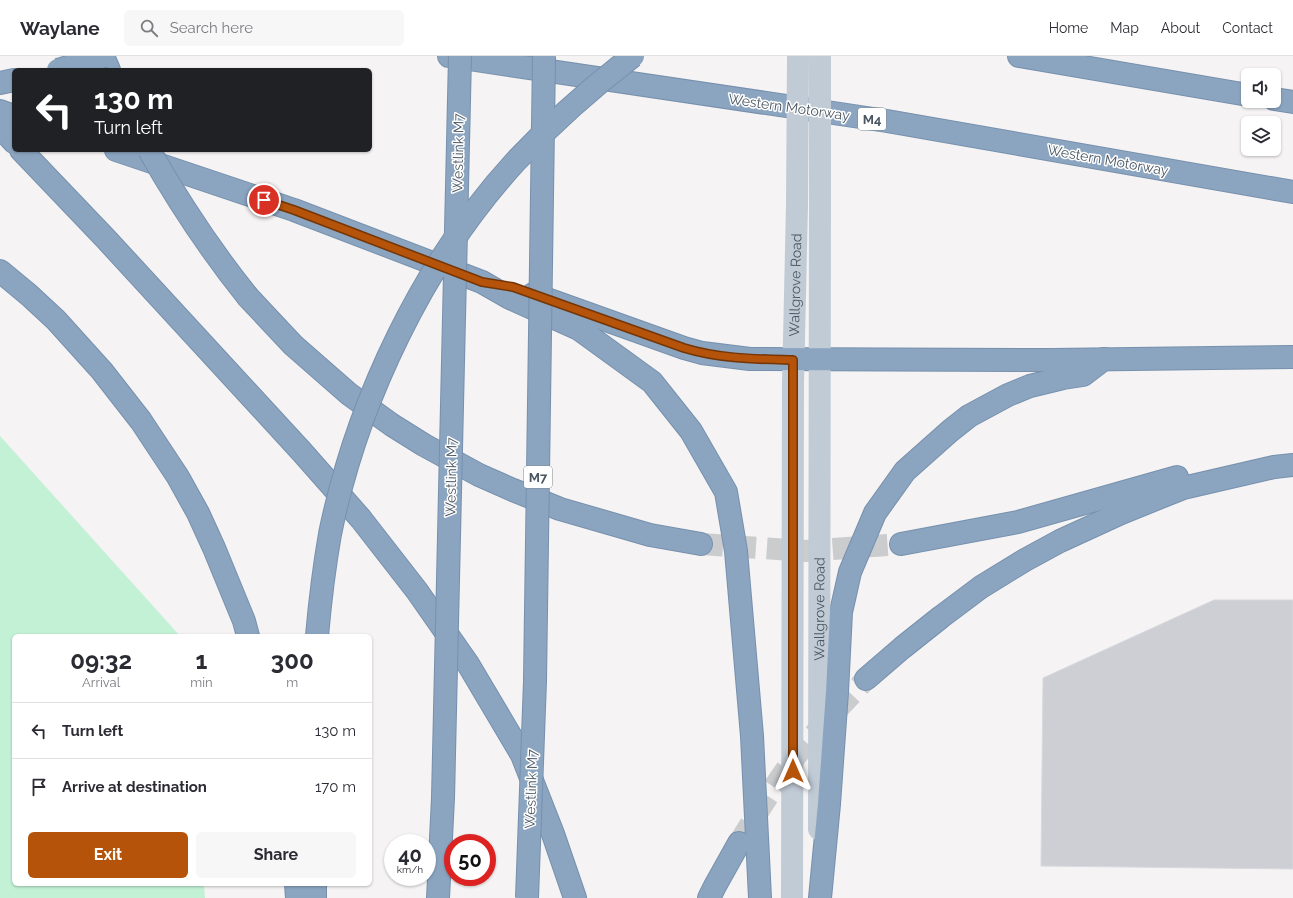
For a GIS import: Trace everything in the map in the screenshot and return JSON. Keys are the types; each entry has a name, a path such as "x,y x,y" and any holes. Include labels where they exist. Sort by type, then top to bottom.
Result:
{"highway":[{"path":"64,68 103,56 108,68"},
{"name":"Western Motorway","path":"449,56 887,121 1293,192"},
{"name":"Westlink M7","path":"438,898 443,798 460,56"},
{"name":"Westlink M7","path":"527,898 535,681 544,56"},
{"path":"317,634 322,586 331,533 347,468 368,404 391,350 419,296 439,262 464,226 515,162 582,97 633,56"},
{"path":"1019,56 1241,94"},
{"path":"0,83 12,80"},
{"path":"1281,100 1293,102"},
{"path":"0,111 12,115"},
{"path":"0,127 12,140"},
{"path":"24,152 302,452 361,520 417,591 468,664 522,755 553,834 575,898"},
{"path":"122,152 294,210 482,282 510,298 579,329 652,382 691,431 726,492 736,551 752,736 760,898"},
{"path":"150,152 223,267 248,297 293,345 349,394 392,425 479,475 560,509 650,535 701,544"},
{"path":"0,271 56,320 102,370 141,421 178,477 198,513 244,621 247,634"},
{"path":"482,282 513,287 684,348 702,353 750,359 1104,360 1293,356"},
{"path":"820,898 829,804 841,612 850,572 875,513 905,471 969,416 1008,395 1030,386 1062,378 1083,375 1104,360"},
{"path":"901,544 1018,522 1216,466 1293,451"},
{"path":"866,679 930,626 981,587 1060,541 1121,513 1183,488 1293,464"},
{"path":"709,898 739,843"},
{"path":"296,886 297,898"},
{"path":"315,886 315,898"}],"main road":[{"name":"Wallgrove Road","path":"792,898 793,360 798,205 798,56"},
{"name":"Wallgrove Road","path":"820,56 820,898"}],"green space":[{"path":"0,436 178,634 12,634 12,886 204,886 205,898 0,898"}],"building":[{"path":"1214,600 1293,600 1293,869 1041,866 1043,678"}],"tunnel":[{"path":"701,544 806,551 901,544"},
{"path":"739,843 766,799 796,756 866,679"}],"route":[{"path":"264,200 294,210 482,282 513,287 684,348 723,357 793,360 793,771"}]}
